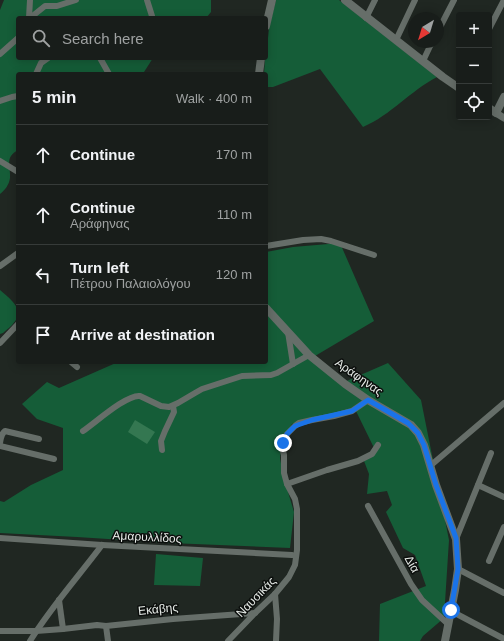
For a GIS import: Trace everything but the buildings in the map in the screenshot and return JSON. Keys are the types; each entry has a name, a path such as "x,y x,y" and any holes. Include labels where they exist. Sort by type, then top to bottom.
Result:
{"main road":[{"path":"268,17 272,0"},
{"path":"344,0 442,77 456,86"},
{"path":"259,72 261,60"},
{"path":"492,110 504,97"},
{"name":"Αράφηνας","path":"268,310 309,355 344,384 408,423 413,427 423,441 436,485 456,538 458,569 445,641"}],"street":[{"path":"30,0 30,16"},
{"path":"32,16 45,6 57,6 76,0"},
{"path":"147,0 152,16"},
{"path":"366,18 375,0"},
{"path":"396,40 415,0"},
{"path":"444,19 454,0"},
{"path":"492,23 504,0"},
{"path":"0,54 16,40"},
{"path":"423,61 429,48"},
{"path":"37,72 41,63 45,60"},
{"path":"101,60 108,72"},
{"path":"0,101 16,96"},
{"path":"492,110 504,118"},
{"path":"0,161 16,171"},
{"path":"268,246 303,240 321,239 331,240 374,255"},
{"path":"0,266 16,254"},
{"path":"0,343 16,326"},
{"path":"288,332 294,364"},
{"path":"83,431 132,396 137,395 161,406 169,407 202,389 242,376 272,375 309,355"},
{"path":"73,364 77,367"},
{"name":"Ναυσικάς","path":"228,641 275,594 289,577 295,565 297,541 296,503 284,472 284,455 282,447 284,439 290,430 295,426 312,420 352,411 368,400"},
{"path":"430,466 504,403"},
{"path":"162,450 161,441 164,431 174,412 173,406"},
{"path":"0,443 2,435 5,431 38,439"},
{"path":"288,484 326,470 358,461 372,454 378,445"},
{"path":"0,446 54,459"},
{"path":"456,538 491,454"},
{"path":"478,485 504,497"},
{"name":"Δία","path":"368,506 410,584 422,600 448,624"},
{"path":"490,561 504,527"},
{"name":"Αμαρυλλίδος","path":"0,538 292,555"},
{"path":"295,565 292,555 297,541"},
{"path":"30,641 59,600 102,545"},
{"path":"458,569 504,593"},
{"path":"275,594 277,618 276,641"},
{"path":"59,600 63,629"},
{"path":"451,610 504,639"},
{"name":"Εκάβης","path":"0,631 36,631 255,613"},
{"path":"106,626 108,641"}],"shaded area":[{"path":"4,0 211,0 211,12 208,16 16,16 16,60 152,60 144,72 16,72 16,152 11,156 9,162 9,181 4,191 0,194 0,10"},
{"path":"276,0 339,0 437,77 418,89 392,110 363,127 320,69 273,87 268,87 268,72 264,72 265,60 268,60 269,28"},
{"path":"340,243 374,321 310,359 342,383 388,363 421,400 449,540 444,618 423,636 420,641 379,641 380,604 426,586 415,555 403,548 386,512 392,505 387,491 367,494 369,474 364,461 376,452 355,409 292,424 282,442 280,458 283,475 294,512 290,548 170,543 0,533 0,501 4,502 31,485 63,470 63,428 37,419 22,404 47,382 59,388 113,364 268,364 268,252 293,247"},
{"path":"0,290 16,306 16,319 11,326 0,334"},
{"path":"135,420 155,432 147,444 128,432"},
{"path":"156,554 203,558 200,586 154,585"}],"route":[{"path":"283,443 290,430 299,423 352,411 368,400 413,427 422,439 436,485 456,538 458,569 451,610"}]}
